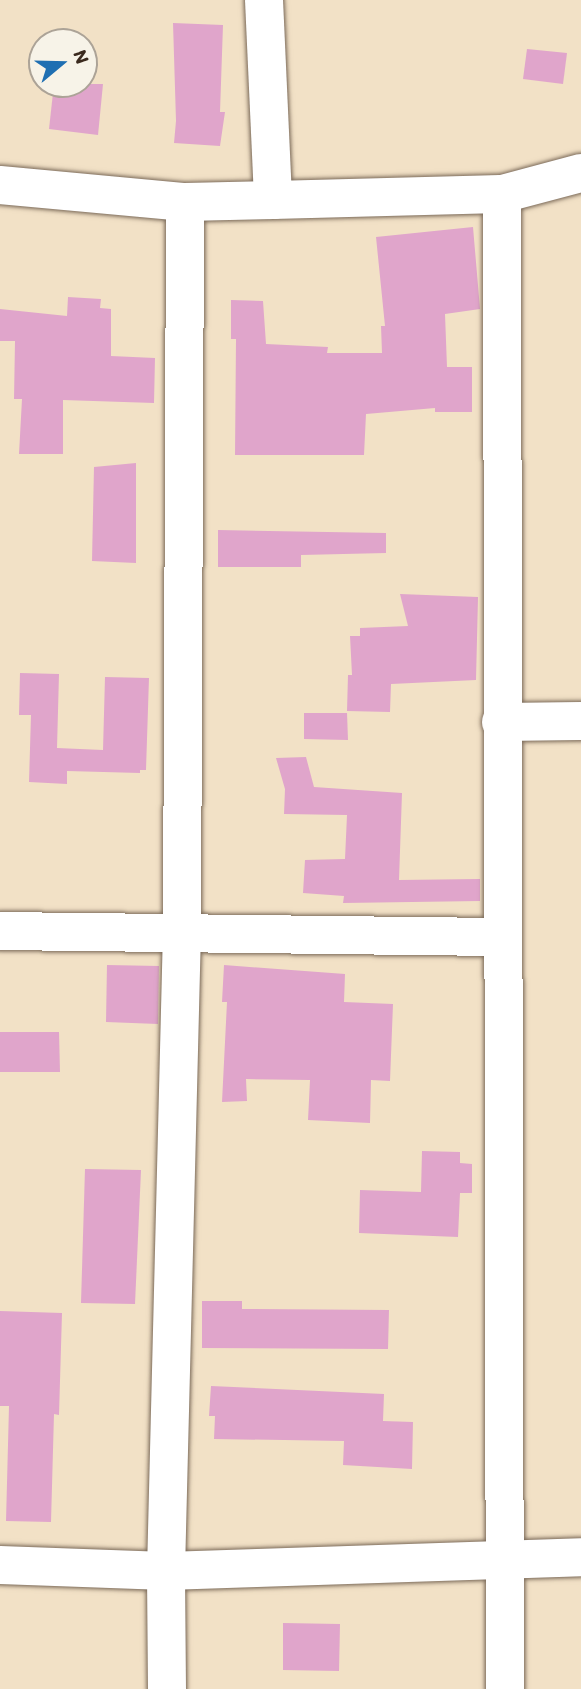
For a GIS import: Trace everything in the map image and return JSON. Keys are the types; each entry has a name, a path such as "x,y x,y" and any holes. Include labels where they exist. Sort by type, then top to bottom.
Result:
{"street":[{"path":"264,0 273,200"},
{"path":"0,185 185,202 502,194 581,173"},
{"path":"502,194 505,1689"},
{"path":"167,1689 166,1571 182,931 185,202"},
{"path":"501,722 581,721"},
{"path":"0,931 182,931 502,937"},
{"path":"0,1565 166,1571 581,1557"}],"building":[{"path":"173,23 223,25 220,112 225,112 220,146 174,143 176,121"},
{"path":"527,49 567,53 563,84 523,79"},
{"path":"98,84 103,84 98,135 49,129 52,98 98,98"},
{"path":"473,227 480,309 445,314 447,367 472,367 472,412 435,412 435,408 366,414 364,455 235,455 236,339 231,339 231,300 263,301 266,344 328,347 327,353 382,353 381,326 385,326 376,237"},
{"path":"68,297 101,299 100,308 111,309 111,356 155,358 154,403 63,400 63,454 19,454 22,399 14,399 15,341 0,341 0,309 67,316"},
{"path":"136,463 136,563 92,561 94,467"},
{"path":"218,530 386,533 386,553 301,555 301,567 218,567"},
{"path":"400,594 478,597 476,680 391,684 390,712 347,711 348,675 352,675 350,636 360,636 360,628 408,626"},
{"path":"20,673 59,674 57,748 103,750 105,677 149,678 146,770 140,770 140,773 67,771 67,784 29,782 31,715 19,715"},
{"path":"304,713 347,713 348,740 304,739"},
{"path":"306,757 314,787 402,793 399,880 480,879 480,901 343,903 344,896 303,893 305,860 345,859 347,815 284,814 285,789 276,758"},
{"path":"107,965 159,966 158,1024 106,1022"},
{"path":"224,965 345,974 344,1002 393,1004 390,1081 371,1080 370,1123 308,1120 310,1080 246,1079 247,1101 222,1102 227,1002 222,1002"},
{"path":"0,1032 59,1032 60,1072 0,1072"},
{"path":"422,1151 460,1152 460,1163 472,1164 472,1193 460,1193 458,1237 359,1233 360,1190 421,1192"},
{"path":"85,1169 141,1170 135,1304 81,1303"},
{"path":"202,1301 242,1301 242,1309 389,1310 388,1349 202,1348"},
{"path":"0,1311 62,1313 59,1415 54,1414 51,1522 6,1521 9,1406 0,1406"},
{"path":"211,1386 384,1394 383,1421 413,1422 412,1469 343,1465 344,1441 214,1439 215,1416 209,1416"},
{"path":"283,1623 340,1624 339,1671 283,1670"}]}
